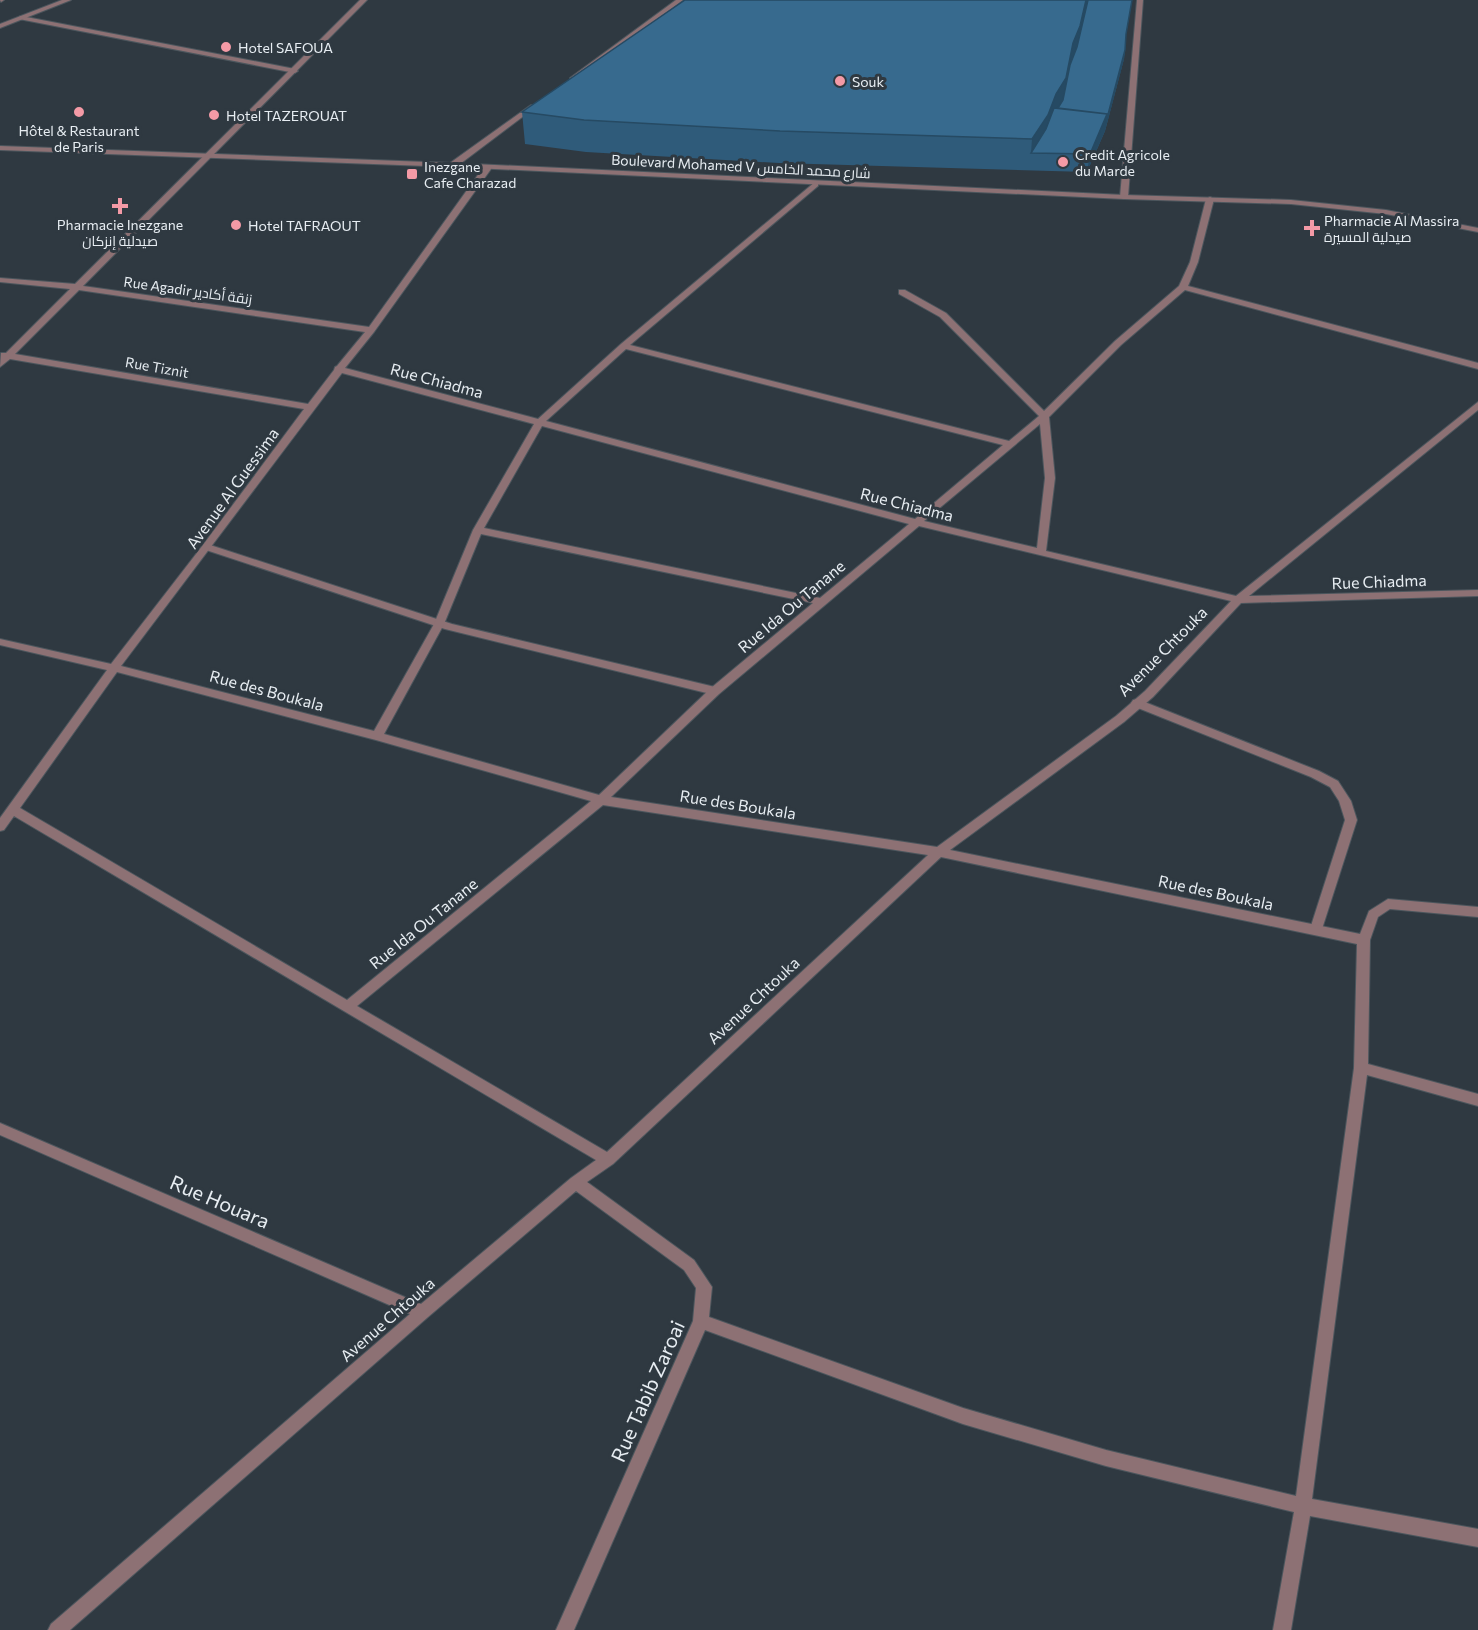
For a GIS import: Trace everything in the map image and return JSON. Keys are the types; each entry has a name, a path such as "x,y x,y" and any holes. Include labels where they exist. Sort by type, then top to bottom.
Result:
{"street":[{"path":"0,26 68,0"},
{"path":"0,364 5,355 295,71 364,0"},
{"path":"566,83 680,0"},
{"path":"1124,197 1140,0"},
{"path":"21,18 295,71"},
{"path":"453,165 537,104"},
{"name":"Boulevard Mohamed V شارع محمد الخامس","path":"0,148 453,165 1124,197 1291,202 1386,212 1478,230"},
{"name":"Avenue Al Guessima","path":"0,827 114,668 207,547 338,369 371,330 488,167"},
{"path":"377,736 439,624 478,530 540,422 624,346 815,184"},
{"name":"Rue Ida Ou Tanane","path":"346,1007 601,800 715,691 1044,416 1118,343 1183,287 1194,262 1210,199"},
{"name":"Rue Agadir زنقة أكادير","path":"0,280 76,287 371,330"},
{"path":"1183,287 1478,366"},
{"path":"902,292 943,315 1044,416 1050,478 1041,553"},
{"path":"624,346 1010,444"},
{"name":"Rue Tiznit","path":"5,355 310,407"},
{"name":"Rue Chiadma","path":"338,369 915,522 1238,600 1478,593"},
{"name":"Avenue Chtouka","path":"57,1630 423,1312 576,1182 608,1160 939,852 1120,719 1149,694 1238,600 1478,405"},
{"path":"478,530 823,602"},
{"path":"207,547 439,624 715,691"},
{"name":"Rue des Boukala","path":"0,642 114,668 377,736 601,800 939,852 1364,940"},
{"path":"1137,703 1315,774 1334,784 1345,801 1351,820 1316,929"},
{"path":"13,810 608,1160"},
{"path":"1282,1630 1303,1506 1361,1068 1364,940 1373,914 1388,904 1478,912"},
{"path":"1361,1068 1478,1100"},
{"name":"Rue Houara","path":"0,1129 423,1312"},
{"name":"Rue Tabib Zaroai","path":"565,1630 701,1321 704,1287 689,1265 576,1182"},
{"path":"701,1321 963,1416 1106,1458 1303,1506 1478,1538"}],"building":[{"name":"Souk","path":"685,0 1086,0 1073,43 1066,78 1056,94 1048,115 1032,139 780,131 584,120 522,112"},
{"path":"1088,0 1132,0 1125,50 1106,122 1107,114 1058,108 1063,100"},
{"path":"1054,108 1107,114 1090,154 1031,153 1046,129"}],"place":[{"name":"Hotel SAFOUA","path":"226,47"},
{"name":"Souk","path":"840,81"},
{"name":"Hôtel & Restaurant de Paris","path":"79,112"},
{"name":"Hotel TAZEROUAT","path":"214,115"},
{"name":"Credit Agricole du Marde","path":"1063,162"},
{"name":"Inezgane Cafe Charazad","path":"412,174"},
{"name":"Pharmacie Inezgane صيدلية إنزكان","path":"120,206"},
{"name":"Hotel TAFRAOUT","path":"236,225"},
{"name":"Pharmacie Al Massira صيدلية المسيرة","path":"1312,228"}]}
